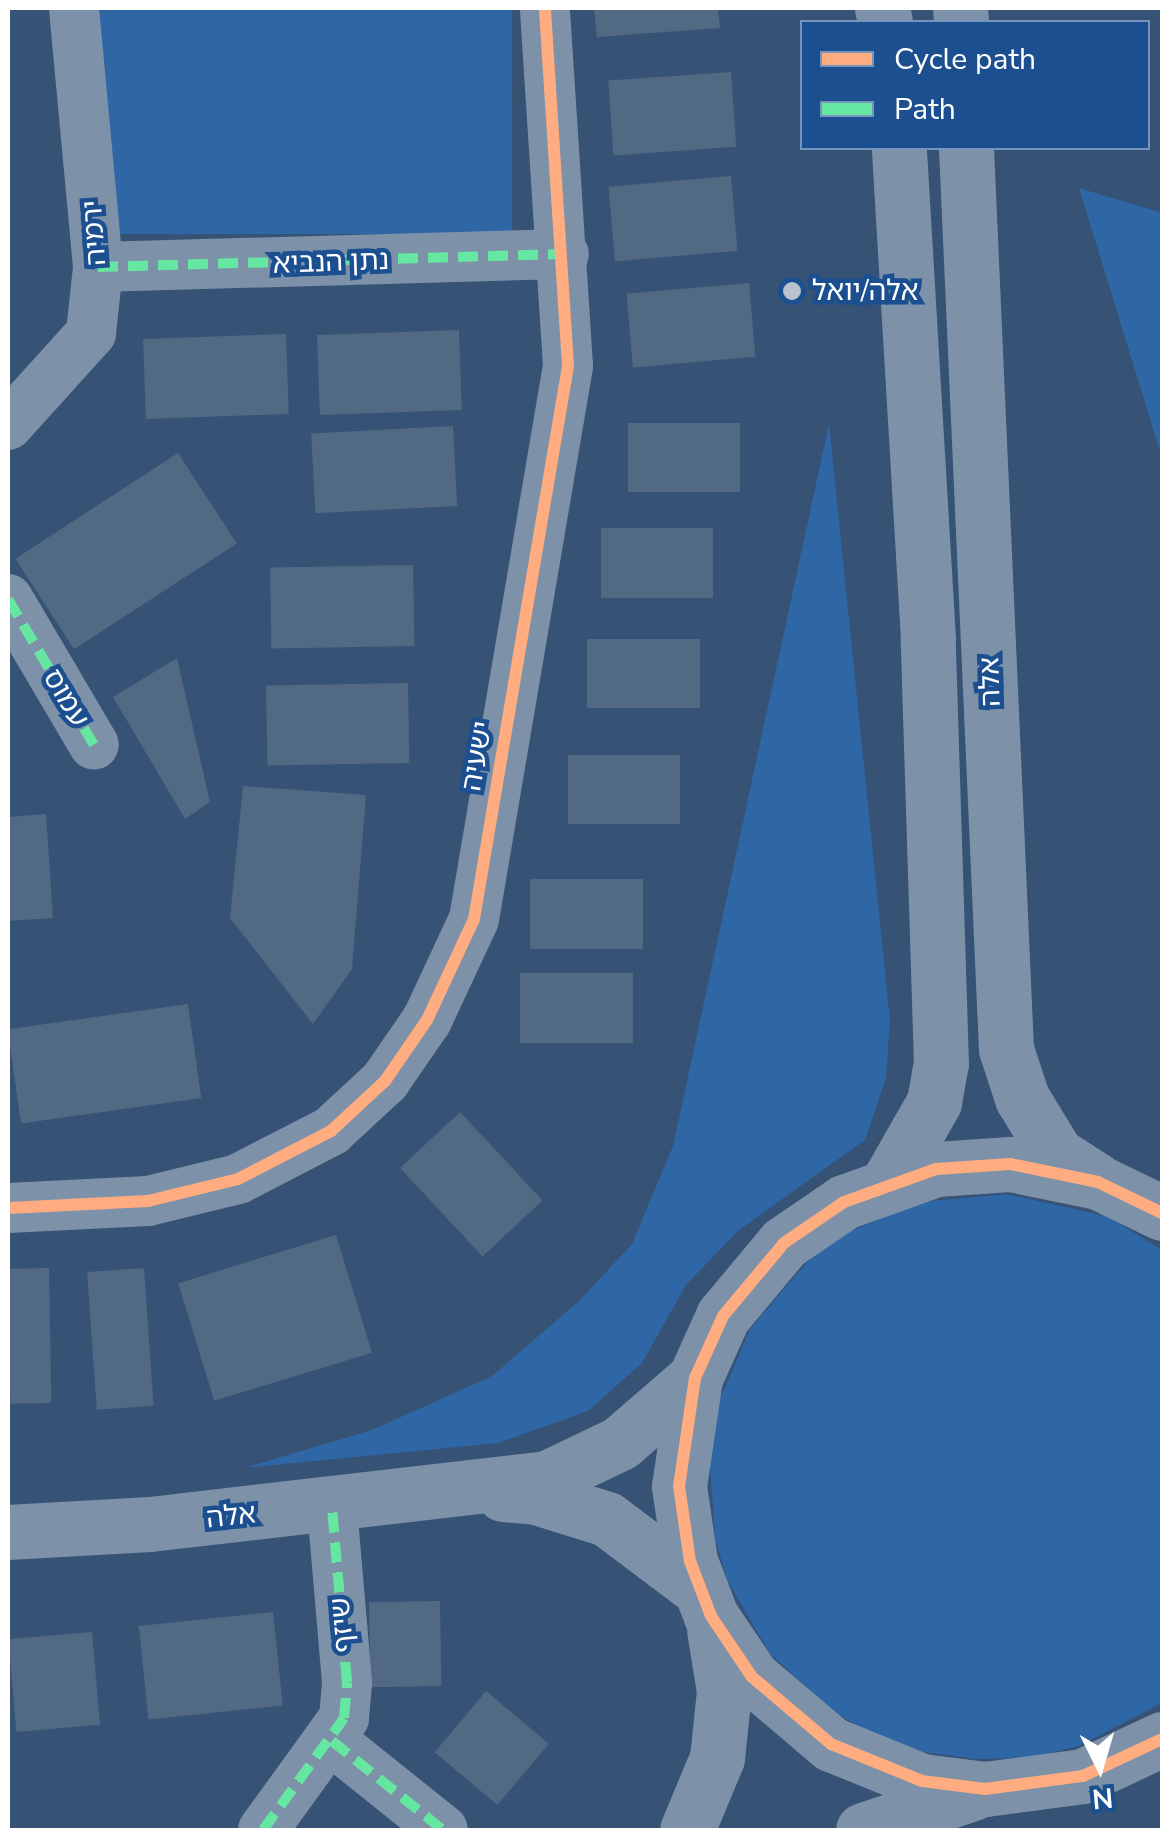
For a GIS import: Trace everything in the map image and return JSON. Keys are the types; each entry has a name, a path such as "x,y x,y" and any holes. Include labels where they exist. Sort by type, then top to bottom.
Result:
{"street":[{"name":"ירמיה","path":"8,425 92,334 98,267 74,8"},
{"name":"ישעיה","path":"8,1208 148,1200 238,1179 331,1131 385,1082 427,1020 474,919 568,366 564,254 544,8"},
{"path":"889,1181 934,1102 941,1064 928,639 899,150"},
{"name":"אלה","path":"966,150 1006,1049 1022,1098 1056,1154 1098,1182"},
{"name":"נתן הנביא","path":"98,267 564,254"},
{"name":"עמוס","path":"8,599 94,745"},
{"path":"688,1830 717,1758 724,1691 679,1486 694,1378 724,1316 763,1264 815,1218 889,1181 936,1169 1010,1164 1098,1182 1162,1214"},
{"name":"אלה","path":"8,1532 332,1506 547,1478 583,1463 654,1419 694,1378"},
{"name":"אלה","path":"454,1493 536,1497 607,1519 706,1603"},
{"name":"שיזף","path":"262,1830 332,1742 348,1692 332,1506"},
{"path":"706,1603 752,1678 831,1744 906,1776 985,1789"},
{"path":"864,1830 985,1789 1082,1776 1162,1739"},
{"path":"332,1742 444,1830"}],"shaded area":[{"path":"95,8 512,8 512,234 95,234"},
{"path":"1079,188 1162,213 1162,458"},
{"path":"829,424 890,1020 886,1078 865,1140 738,1231 686,1285 642,1363 588,1411 498,1443 244,1468 372,1430 492,1376 579,1301 632,1244 673,1146"},
{"path":"1007,1194 1109,1217 1162,1250 1162,1703 1079,1746 1028,1758 975,1759 923,1752 873,1734 835,1713 770,1654 727,1580 715,1538 709,1452 716,1408 750,1329 806,1263 840,1236 920,1202"}],"building":[{"path":"594,8 718,8 720,28 597,37"},
{"path":"731,72 736,147 614,155 608,81"},
{"path":"731,176 738,251 615,261 608,187"},
{"path":"749,283 755,357 633,367 626,294"},
{"path":"459,330 462,410 320,415 317,335"},
{"path":"286,334 289,414 146,419 143,339"},
{"path":"628,423 740,423 740,492 628,492"},
{"path":"453,426 457,506 315,513 311,433"},
{"path":"178,453 237,544 74,649 15,559"},
{"path":"601,528 713,528 713,598 601,598"},
{"path":"413,565 414,646 271,648 270,567"},
{"path":"587,639 700,639 700,708 587,708"},
{"path":"177,658 210,802 185,819 113,697"},
{"path":"408,683 409,763 267,765 266,685"},
{"path":"568,755 680,755 680,824 568,824"},
{"path":"243,786 366,795 352,969 313,1024 230,918"},
{"path":"46,814 53,918 8,921 8,817"},
{"path":"530,879 643,879 643,949 530,949"},
{"path":"520,973 633,973 633,1043 520,1043"},
{"path":"188,1004 201,1098 21,1123 8,1029"},
{"path":"460,1112 543,1200 483,1256 400,1168"},
{"path":"336,1235 372,1353 214,1401 178,1283"},
{"path":"49,1268 51,1403 10,1404 8,1269"},
{"path":"144,1268 154,1406 97,1410 87,1272"},
{"path":"440,1601 441,1686 370,1687 369,1602"},
{"path":"273,1612 283,1705 149,1720 139,1626"},
{"path":"92,1632 100,1725 16,1732 8,1639"},
{"path":"486,1691 549,1744 497,1805 435,1752"}],"marked path":[{"path":"98,267 564,254"},
{"path":"8,599 94,745"},
{"path":"263,1830 344,1718 347,1682 332,1506"},
{"path":"332,1741 443,1830"}],"cycle path":[{"path":"8,1208 148,1201 238,1179 331,1131 385,1081 427,1020 474,919 568,366 545,8"},
{"path":"1162,1213 1098,1182 1010,1164 936,1169 844,1202 784,1243 723,1316 695,1378 679,1486 690,1561 711,1616 752,1677 831,1744 922,1781 985,1789 1083,1776 1162,1739"}],"place":[{"name":"אלה/יואל","path":"792,291"}]}
